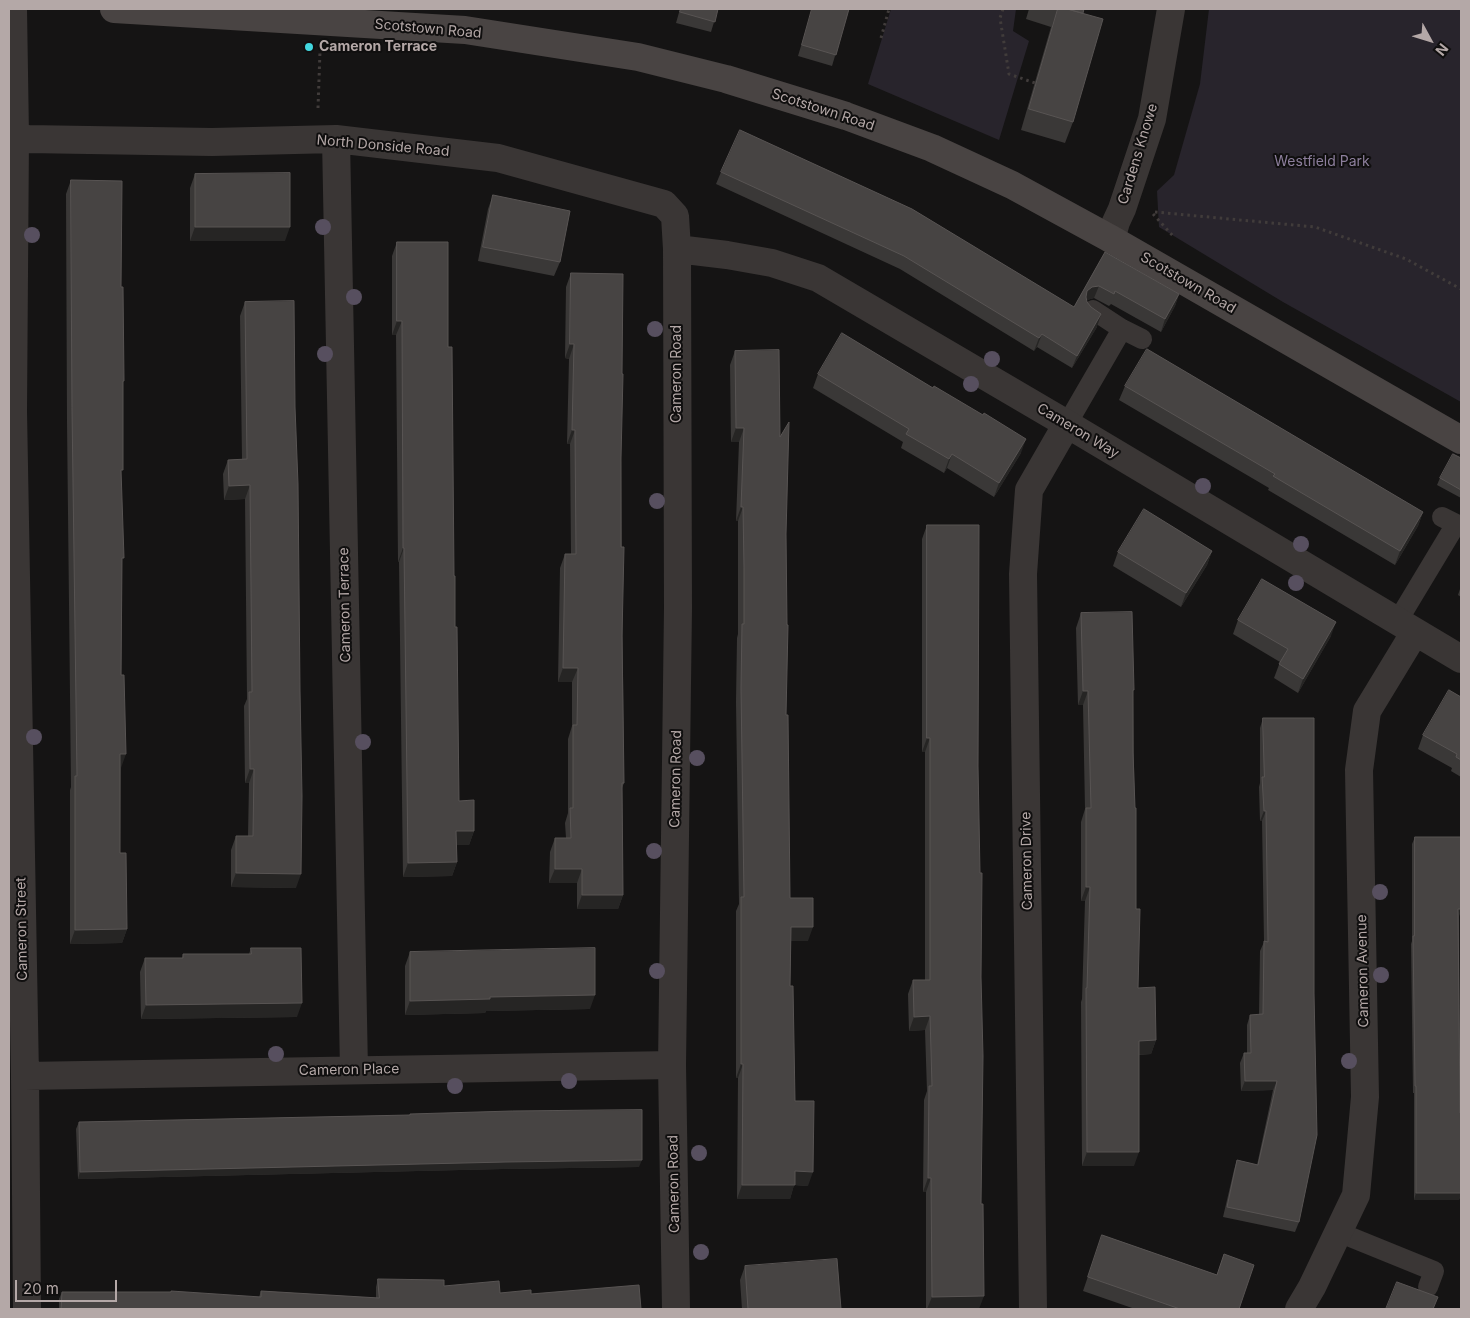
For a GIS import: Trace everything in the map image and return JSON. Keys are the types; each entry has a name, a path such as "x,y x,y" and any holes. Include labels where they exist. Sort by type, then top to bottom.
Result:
{"main road":[{"name":"Scotstown Road","path":"114,9 465,30 638,57 726,79 846,116 932,148 1012,185 1111,238 1461,440"}],"street":[{"name":"Cameron Street","path":"13,9 11,410 25,1076 27,1309"},
{"name":"Cardens Knowe","path":"1111,238 1152,119 1171,9"},
{"name":"North Donside Road","path":"12,134 27,139 125,141 327,140 498,158 664,204 675,216 677,249"},
{"name":"Cameron Terrace","path":"327,140 354,1070"},
{"name":"Cameron Way","path":"677,249 772,263 818,278 1461,659"},
{"name":"Cameron Road","path":"676,1309 672,1065 678,608 677,249"},
{"name":"Cameron Drive","path":"1033,1309 1023,574 1029,490 1067,424"},
{"name":"Cameron Avenue","path":"1299,1309 1312,1287 1356,1195 1365,1097 1359,770 1368,711 1406,627"},
{"name":"Cameron Place","path":"25,1076 672,1065"}],"lane":[{"path":"1093,310 1122,329 1142,339"},
{"path":"1067,424 1122,329"},
{"path":"1406,627 1453,523"},
{"path":"1338,1232 1434,1271 1428,1287"}],"path":[{"path":"881,38 889,9"},
{"path":"1003,9 1000,18 1009,74 1035,83"},
{"path":"321,21 327,140"},
{"path":"1122,209 1315,227 1406,259 1461,289"}],"green space":[{"path":"891,9 1016,9 1013,31 1029,41 999,140 868,84"},
{"name":"Westfield Park","path":"1209,9 1461,9 1461,402 1283,302 1159,227 1157,191 1174,175 1200,84"}],"building":[{"path":"681,9 718,9 715,22 680,12"},
{"path":"812,9 849,9 836,55 802,45"},
{"path":"1058,9 1067,9 1103,19 1073,122 1029,109"},
{"path":"1068,9 1084,9 1083,13"},
{"path":"740,130 912,209 1074,307 1105,252 1179,294 1165,319 1115,291 1114,294 1099,286 1092,287 1087,291 1087,302 1101,314 1077,356 1042,334 1039,338 904,256 721,172"},
{"path":"290,173 290,227 195,227 195,174"},
{"path":"71,180 122,181 121,287 123,287 124,381 123,470 121,470 124,558 122,558 121,675 124,675 126,754 120,754 120,853 126,853 127,929 75,930 75,776 77,776"},
{"path":"493,195 570,211 560,262 483,247"},
{"path":"397,242 448,242 448,347 452,347 454,576 455,627 457,627 459,801 474,800 474,831 456,831 457,862 408,863 403,548 402,321 397,321"},
{"path":"571,273 623,274 621,547 624,547 622,636 623,895 582,895 582,869 555,869 555,838 571,838 570,808 573,808 573,725 577,725 578,668 563,668 565,554 576,554 575,430 572,430 574,344 570,344"},
{"path":"294,301 302,796 301,874 236,873 236,836 253,836 254,769 250,769 249,692 252,692 250,485 229,486 228,460 247,459 245,302"},
{"path":"842,333 933,388 934,386 983,415 984,413 1026,439 999,483 952,454 949,459 906,434 909,429 818,374"},
{"path":"1147,349 1423,512 1400,551 1273,476 1275,474 1125,386"},
{"path":"779,350 780,437 789,422 786,534 788,625 786,715 788,715 790,898 813,898 813,927 791,927 790,986 793,986 795,1101 814,1101 813,1172 795,1171 795,1185 742,1185 741,897 744,897 741,688 744,568 743,507 741,507 744,428 736,428 735,351"},
{"path":"1453,454 1461,458 1461,490 1440,478"},
{"path":"1144,509 1212,551 1186,593 1118,552"},
{"path":"927,525 979,525 978,766 980,873 982,873 981,977 983,1056 981,1204 983,1204 984,1296 932,1297 931,1178 928,1178 929,1086 932,1086 930,1016 914,1017 913,980 930,980 930,738 927,738"},
{"path":"1262,579 1336,622 1303,679 1279,664 1288,649 1238,620"},
{"path":"1132,612 1136,909 1140,909 1138,988 1155,987 1156,1040 1139,1041 1139,1152 1087,1152 1086,988 1090,887 1086,887 1086,808 1091,808 1088,691 1083,691 1081,613"},
{"path":"1449,690 1461,697 1461,760 1456,757 1457,754 1423,735"},
{"path":"1263,718 1314,718 1314,993 1317,1135 1299,1222 1227,1207 1237,1160 1258,1165 1277,1081 1245,1081 1244,1053 1251,1053 1250,1015 1263,1014 1264,941 1268,942 1266,811 1264,811 1262,777 1264,777"},
{"path":"1415,837 1461,837 1461,909 1458,909 1461,1193 1416,1193 1413,936"},
{"path":"251,948 301,948 302,1003 146,1005 145,958 183,958 183,954 251,954"},
{"path":"595,948 595,995 410,1001 410,952"},
{"path":"642,1110 642,1160 80,1172 79,1122 512,1111"},
{"path":"1102,1235 1217,1275 1224,1254 1254,1265 1239,1309 1180,1309 1088,1277"},
{"path":"837,1259 841,1309 748,1309 745,1266"},
{"path":"378,1279 444,1280 444,1286 499,1281 500,1293 531,1290 531,1294 639,1285 641,1309 61,1309 62,1292 171,1291 261,1297 261,1291 379,1298"},
{"path":"1397,1282 1438,1297 1433,1309 1386,1309"}],"place":[{"name":"Cameron Terrace","path":"309,47"}]}
